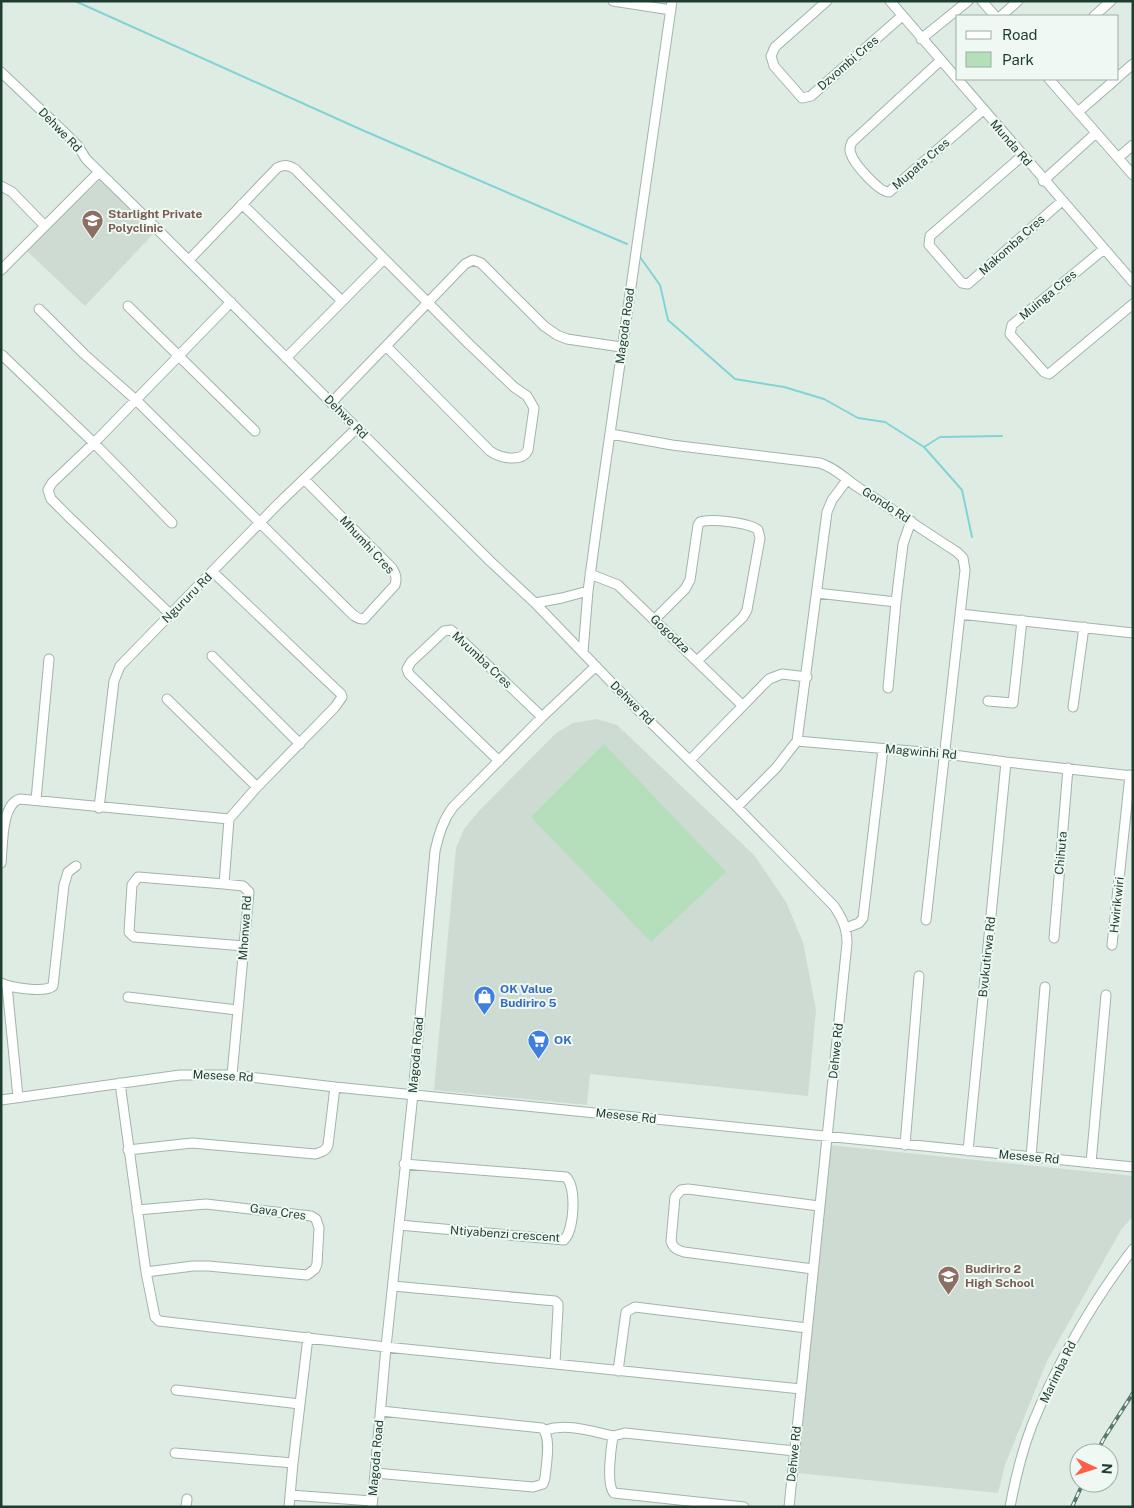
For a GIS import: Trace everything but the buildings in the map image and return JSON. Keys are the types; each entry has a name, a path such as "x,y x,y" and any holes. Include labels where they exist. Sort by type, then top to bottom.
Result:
{"street":[{"path":"613,1 672,6"},
{"name":"Dzvombi Cres","path":"827,1 775,47 771,56 774,66 802,98 811,96 902,16"},
{"name":"Munda Rd","path":"890,1 956,79"},
{"path":"922,39 968,1"},
{"path":"982,1 994,15"},
{"path":"1002,15 1018,1"},
{"path":"1095,15 1111,1"},
{"name":"Magoda Road","path":"582,652 590,574 611,434 621,347 672,6"},
{"name":"Mupata Cres","path":"940,61 852,142 851,154 860,168 881,190 889,192 983,110"},
{"path":"1119,76 1133,64"},
{"name":"Dehwe Rd","path":"1,72 64,131 78,146 86,159 490,561 535,603 636,708 738,807 834,906 841,916 846,928 848,943 789,1507"},
{"name":"Munda Rd","path":"957,80 1133,282"},
{"path":"1051,80 1133,175"},
{"path":"1078,112 1115,80"},
{"path":"1044,181 1096,133"},
{"path":"1118,158 1133,145"},
{"name":"Makomba Cres","path":"1022,156 930,236 929,245 962,283 968,284 1062,201"},
{"path":"189,260 278,168 290,165 514,387 527,396 534,408 526,454 521,458 516,458 494,454 490,451 386,346"},
{"path":"1,270 99,172"},
{"path":"1,186 12,192 44,226"},
{"path":"242,204 342,300"},
{"name":"Muinga Cres","path":"1104,248 1012,325 1010,334 1044,372 1049,374 1133,304"},
{"path":"286,358 384,258"},
{"path":"331,403 465,264 473,260 481,263 544,326 557,335 567,339 621,347"},
{"path":"171,615 68,516 48,494 48,490 52,483 94,443 231,302"},
{"path":"128,306 255,431"},
{"path":"39,309 84,354 136,400 260,524"},
{"path":"2,356 94,443 172,523"},
{"name":"Ngururu Rd","path":"100,808 116,673 122,663 357,428"},
{"name":"Gondo Rd","path":"611,434 672,444 820,463 837,470 847,480 912,521 963,558 965,570 926,920"},
{"name":"Mhumhi Cres","path":"260,524 352,614 361,620 364,619 395,586 396,574 304,479"},
{"path":"738,807 776,768 797,742 827,512 832,500 847,480"},
{"path":"655,619 685,588 690,580 700,522 709,520 751,526 758,530 760,538 747,610 743,617 697,661"},
{"path":"888,688 903,544 912,521"},
{"path":"213,572 342,697 229,819 224,884 139,876 132,885 129,932 134,937 244,946"},
{"name":"Gogodza","path":"590,574 618,585 742,705"},
{"path":"535,603 588,591"},
{"path":"817,593 896,602"},
{"path":"960,614 1133,633"},
{"path":"988,701 1013,703 1022,620"},
{"path":"1072,707 1084,627"},
{"name":"Mvumba Cres","path":"498,761 409,674 407,669 411,662 444,631 451,630 542,717"},
{"path":"212,656 300,744"},
{"path":"36,800 49,659"},
{"name":"Magoda Road","path":"372,1504 435,851 439,833 453,807 542,717 596,666"},
{"path":"690,760 742,705 773,676 782,674 806,677"},
{"path":"168,699 257,787"},
{"name":"Magwinhi Rd","path":"797,742 946,754 1131,775"},
{"path":"846,928 858,923 863,918 884,749"},
{"name":"Bvukutirwa Rd","path":"968,1151 1006,762"},
{"name":"Chihuta","path":"1054,938 1068,768"},
{"name":"Hwirikwiri","path":"1112,945 1131,775"},
{"path":"1,863 6,815 9,806 20,799 229,819"},
{"path":"18,1097 4,984 45,990 54,984 64,885 68,872 76,866"},
{"name":"Mhonwa Rd","path":"224,884 243,886 249,892 232,1075"},
{"path":"905,1145 919,976"},
{"path":"1031,1157 1046,987"},
{"path":"1091,1162 1106,995"},
{"path":"128,998 237,1010"},
{"name":"Mesese Rd","path":"1,1100 180,1075 232,1075 905,1145 1133,1166"},
{"path":"120,1083 146,1272 155,1317 159,1321 618,1372 801,1389"},
{"path":"128,1150 192,1142 320,1153 328,1145 335,1087"},
{"name":"Ntiyabenzi crescent","path":"399,1225 564,1240 568,1234 571,1217 572,1190 566,1178 404,1164"},
{"path":"813,1269 684,1252 675,1249 671,1241 675,1198 684,1189 819,1206"},
{"name":"Gava Cres","path":"137,1210 192,1204 241,1207 311,1216 316,1219 319,1228 317,1264 315,1269 307,1276 208,1266 146,1272"},
{"name":"Marimba Rd","path":"1010,1507 1032,1426 1052,1383 1072,1343 1106,1287 1133,1249"},
{"path":"393,1286 555,1301 558,1304 555,1364"},
{"path":"618,1372 626,1312 635,1307 807,1328"},
{"path":"289,1507 308,1337"},
{"path":"176,1390 300,1404"},
{"path":"381,1411 542,1428 545,1430 558,1427 577,1428 613,1436 625,1433 795,1451"},
{"path":"375,1473 539,1486 543,1484 545,1478 548,1444 545,1430"},
{"path":"613,1436 610,1453 610,1488 614,1493 744,1507"},
{"path":"175,1453 293,1463"},
{"path":"290,1495 372,1504"}],"shaded area":[{"name":"Starlight Private Polyclinic","path":"102,178 156,231 85,306 26,250"},
{"path":"597,719 617,725 754,855 786,902 803,942 816,1010 808,1096 590,1074 587,1105 434,1090 456,848 464,829 478,812 556,733 573,723"},
{"name":"Budiriro 2 High School","path":"829,1145 1133,1176 1133,1216 1121,1230 1047,1361 1005,1465 998,1493 797,1473"}],"green space":[{"path":"604,744 726,872 651,942 531,817"}],"waterway":[{"path":"75,1 362,130 627,244"},
{"path":"640,257 660,285 668,320 735,379 784,387 824,399 858,418 885,422 924,447 962,490 972,537"},
{"path":"924,447 940,437 1002,436"}],"railway":[{"path":"1102,1443 1133,1393"},
{"path":"1072,1507 1078,1493"}],"place":[{"name":"Starlight Private Polyclinic","path":"92,240"},
{"name":"OK Value Budiriro 5","path":"484,1015"},
{"name":"OK","path":"538,1059"},
{"name":"Budiriro 2 High School","path":"949,1295"}]}
